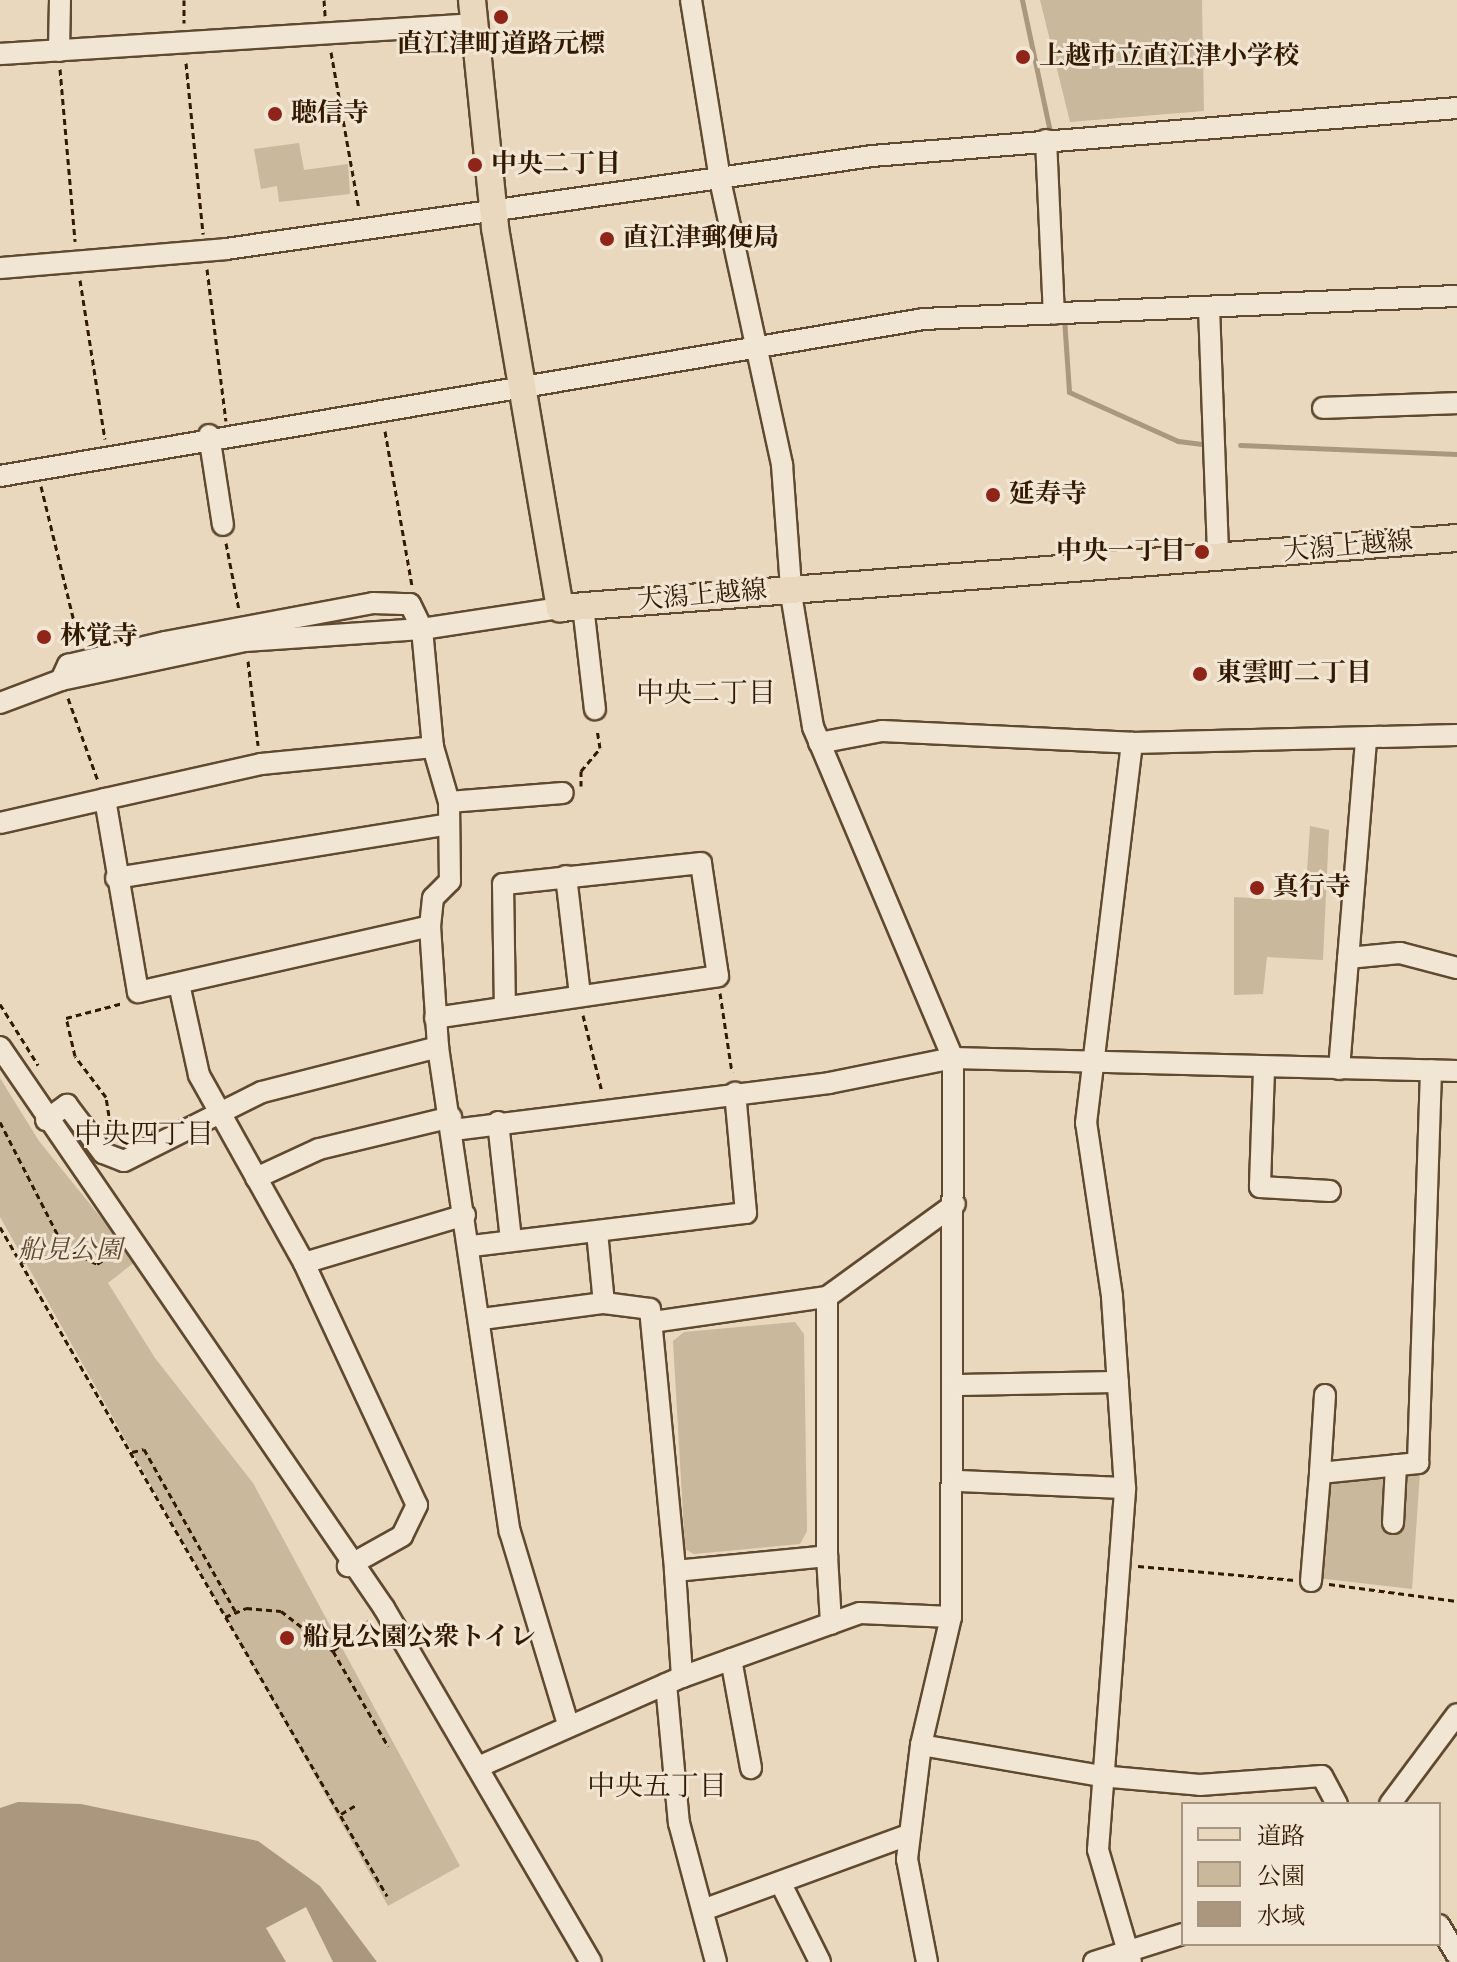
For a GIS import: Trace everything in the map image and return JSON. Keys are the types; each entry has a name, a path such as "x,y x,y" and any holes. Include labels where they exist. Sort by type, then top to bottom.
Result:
{"main road":[{"path":"473,12 492,209 524,390 572,607"},
{"name":"大潟上越線","path":"572,607 1457,538"}],"street":[{"path":"59,51 60,0"},
{"path":"691,0 720,180 762,349 782,465 791,589 819,743 953,1058 957,1481 951,1617 921,1745 908,1835 909,1898 927,1962"},
{"path":"0,54 327,32 473,12"},
{"path":"0,268 205,251 872,156 1457,108"},
{"path":"1046,140 1054,314"},
{"path":"0,476 219,434 524,390 923,319 1457,296"},
{"path":"1209,307 1218,558"},
{"path":"1323,408 1457,403"},
{"path":"219,434 223,525"},
{"path":"61,680 63,669 83,660 410,604 422,629 433,747 449,802 450,881 433,898 430,926 438,1047 472,1246 510,1532 568,1724"},
{"path":"0,703 61,680 244,634 422,629 572,607 595,709"},
{"path":"819,743 882,731 1132,743 1457,735"},
{"path":"1339,1069 1366,738"},
{"path":"1129,1956 1101,1871 1100,1776 1125,1488 1118,1382 1086,1123 1090,1059 1132,743"},
{"path":"0,823 261,764 433,747"},
{"path":"449,802 563,793"},
{"path":"105,799 116,878 138,992 430,926"},
{"path":"116,878 449,824"},
{"path":"435,1018 718,976 701,863 503,884 505,1007"},
{"path":"566,876 580,995"},
{"path":"1348,958 1400,953 1457,968"},
{"path":"179,984 199,1075 304,1263 417,1505 402,1536 348,1566"},
{"path":"0,1047 46,1120 348,1566 384,1608 591,1962"},
{"path":"46,1120 67,1105 103,1153 124,1161 262,1092 438,1047"},
{"path":"256,1178 319,1149 452,1123 498,1122 604,1107 829,1083 953,1058 1090,1059 1264,1070 1457,1071"},
{"path":"1264,1070 1260,1187 1330,1191"},
{"path":"1320,1473 1418,1463 1431,1070"},
{"path":"472,1246 746,1213 735,1092"},
{"path":"498,1122 511,1240"},
{"path":"653,1322 827,1297 955,1204"},
{"path":"304,1263 465,1215"},
{"path":"597,1232 604,1303"},
{"path":"827,1297 827,1556 831,1624"},
{"path":"482,1319 604,1303 641,1304 653,1322 675,1571 674,1680 679,1823 716,1962"},
{"path":"956,1385 1118,1382"},
{"path":"1311,1581 1325,1395"},
{"path":"1393,1523 1396,1465"},
{"path":"957,1481 1125,1488"},
{"path":"675,1571 827,1556"},
{"path":"478,1767 568,1724 674,1680 860,1613 951,1617"},
{"path":"731,1659 751,1768"},
{"path":"1391,1802 1457,1714"},
{"path":"921,1745 1100,1776 1200,1785 1322,1776 1336,1802"},
{"path":"703,1910 908,1835"},
{"path":"781,1884 820,1962"},
{"path":"1441,1920 1457,1934"},
{"path":"1441,1928 1457,1955"},
{"path":"1094,1962 1129,1956 1181,1935"}],"path":[{"path":"184,0 184,43 219,434"},
{"path":"324,0 327,32 363,229"},
{"path":"59,51 77,260 107,454"},
{"path":"382,412 410,604"},
{"path":"36,467 83,660"},
{"path":"223,525 244,634 261,764"},
{"path":"61,680 105,799"},
{"path":"563,793 581,792 581,771 600,748 595,709"},
{"path":"718,976 735,1092"},
{"path":"103,1153 114,1132 106,1097 75,1056 66,1018 138,992"},
{"path":"580,995 604,1107"},
{"path":"0,1004 44,1076"},
{"path":"0,1122 64,1247 97,1264 131,1243"},
{"path":"0,1227 387,1896"},
{"path":"20,1263 64,1247"},
{"path":"130,1452 144,1449 236,1612"},
{"path":"1118,1564 1311,1581 1457,1601"},
{"path":"333,1651 384,1608"},
{"path":"224,1617 236,1612 281,1611 333,1651 388,1746"},
{"path":"341,1814 356,1805"}],"green space":[{"path":"1040,0 1202,0 1204,111 1070,122"},
{"path":"299,143 304,170 348,164 350,194 279,202 277,186 261,189 254,149"},
{"path":"1310,826 1329,830 1323,960 1267,957 1263,994 1234,995 1234,897 1305,901"},
{"name":"船見公園","path":"0,1078 39,1141 136,1261 108,1283 155,1358 253,1483 460,1866 388,1906 0,1217"},
{"path":"795,1322 804,1334 807,1531 800,1544 694,1554 685,1549 673,1341 684,1332"},
{"path":"1420,1473 1412,1589 1317,1578 1325,1483"}],"water":[{"path":"18,1802 81,1804 258,1841 320,1886 377,1962 0,1962 0,1808"}],"pier":[{"path":"306,1907 333,1962 286,1962 266,1928"}],"waterway":[{"path":"1022,0 1051,137"},
{"path":"1064,318 1069,392 1178,441 1210,445"},
{"path":"1240,445 1457,454"}],"place":[{"name":"直江津町道路元標","path":"501,17"},
{"name":"上越市立直江津小学校","path":"1023,57"},
{"name":"聴信寺","path":"275,114"},
{"name":"中央二丁目","path":"475,165"},
{"name":"直江津郵便局","path":"607,239"},
{"name":"延寿寺","path":"993,495"},
{"name":"中央一丁目","path":"1202,552"},
{"name":"林覚寺","path":"44,637"},
{"name":"東雲町二丁目","path":"1200,674"},
{"name":"真行寺","path":"1257,888"},
{"name":"船見公園公衆トイレ","path":"287,1638"}],"district":[{"name":"中央二丁目","path":"706,694"},
{"name":"中央四丁目","path":"144,1135"},
{"name":"中央五丁目","path":"657,1787"}]}
